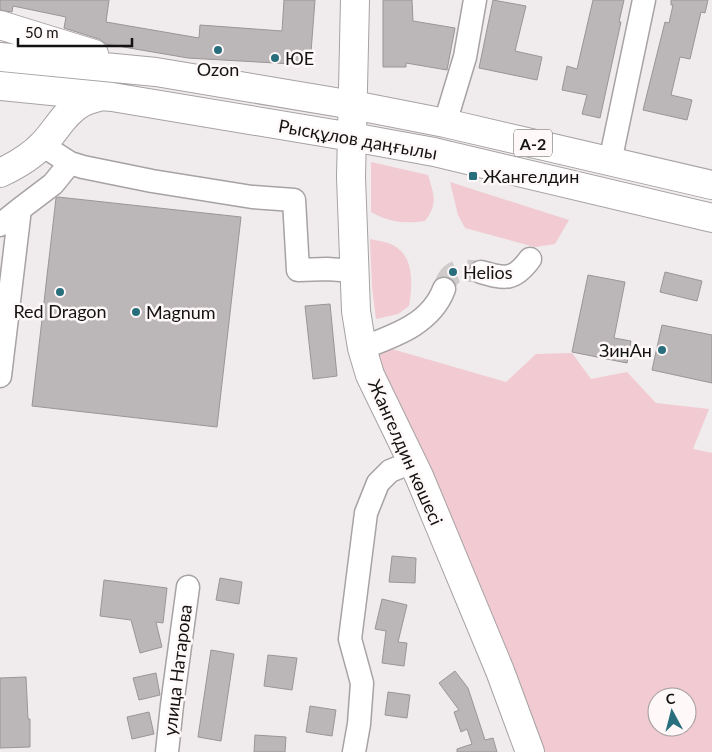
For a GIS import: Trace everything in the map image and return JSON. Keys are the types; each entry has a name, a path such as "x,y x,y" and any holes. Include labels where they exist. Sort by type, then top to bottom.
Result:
{"main road":[{"name":"Жангелдин көшесі","path":"355,0 351,178 356,311 362,348 370,375 412,462 500,671 530,752"},
{"path":"0,25 156,72"},
{"name":"Рысқұлов даңғылы","path":"0,57 156,72 353,105 445,123 712,185"},
{"name":"Рысқұлов даңғылы","path":"0,86 103,96 197,110 434,152 712,218"},
{"path":"0,173 15,167 42,145 63,117 72,109 82,102 103,96"},
{"path":"638,200 645,193 712,208"}],"street":[{"path":"445,123 465,57 475,0"},
{"path":"610,162 644,0"},
{"path":"42,145 70,163 152,181 252,196 294,200 298,270 327,269 354,271"},
{"path":"0,224 53,184 70,163"},
{"path":"0,376 20,209"},
{"path":"481,272 503,278 515,275 524,268 530,259"},
{"path":"362,348 391,337 424,319 440,300 444,289"},
{"path":"354,752 359,724 362,683 350,639 366,513 378,483 390,471 412,462"},
{"name":"улица Натарова","path":"167,752 188,587"}],"shaded area":[{"path":"371,162 428,175 434,199 432,209 425,221 397,221 371,212"},
{"path":"450,182 569,220 555,244 535,247 465,228 458,215"},
{"path":"370,239 391,244 402,252 411,274 409,306 398,314 376,319 372,287"},
{"path":"378,345 506,382 536,354 572,353 591,379 627,372 656,403 709,409 693,449 712,453 712,752 541,752 380,379"}],"building":[{"path":"0,0 109,0 106,22 199,38 200,25 282,31 284,0 315,0 310,65 188,58 106,44 99,39 64,28 66,17 13,6 12,12 0,10"},
{"path":"383,0 412,0 413,21 455,28 447,70 406,63 406,67 383,67"},
{"path":"493,0 526,6 515,51 542,57 537,80 479,68"},
{"path":"593,0 624,0 600,118 582,114 587,95 562,90 567,66 577,69"},
{"path":"671,0 708,0 705,13 701,12 690,59 680,57 671,95 692,100 687,120 643,110 665,22 669,23 673,5 671,5"},
{"name":"Magnum","path":"56,198 241,217 217,427 32,406"},
{"path":"665,272 702,281 697,301 660,292"},
{"path":"588,275 625,282 614,338 631,341 627,363 572,352"},
{"path":"330,304 337,376 313,379 305,306"},
{"path":"662,325 712,335 712,383 652,370"},
{"path":"392,556 416,558 415,583 389,582"},
{"path":"220,578 242,582 239,604 216,600"},
{"path":"104,580 167,588 163,623 156,622 162,647 140,653 131,620 100,616"},
{"path":"382,599 407,605 398,642 407,643 404,666 382,663 386,631 375,629"},
{"path":"211,650 234,654 221,741 198,737"},
{"path":"268,655 297,658 292,690 264,686"},
{"path":"455,671 468,688 485,740 493,738 497,752 457,752 457,749 472,744 467,729 461,732 454,712 459,710 439,683"},
{"path":"156,673 160,695 139,700 133,678"},
{"path":"26,677 28,719 30,719 30,747 0,748 0,678"},
{"path":"388,692 410,695 407,718 385,715"},
{"path":"310,706 336,710 332,736 306,732"},
{"path":"149,712 154,734 132,739 127,717"},
{"path":"255,735 286,737 285,752 254,752"}],"tunnel":[{"path":"444,289 446,282 453,273 462,271 481,272"}],"place":[{"name":"Ozon","path":"218,50"},
{"name":"ЮЕ","path":"275,58"},
{"name":"Жангелдин","path":"473,176"},
{"name":"Helios","path":"453,272"},
{"name":"Red Dragon","path":"60,292"},
{"name":"Magnum","path":"136,312"},
{"name":"ЗинАн","path":"662,350"}]}
